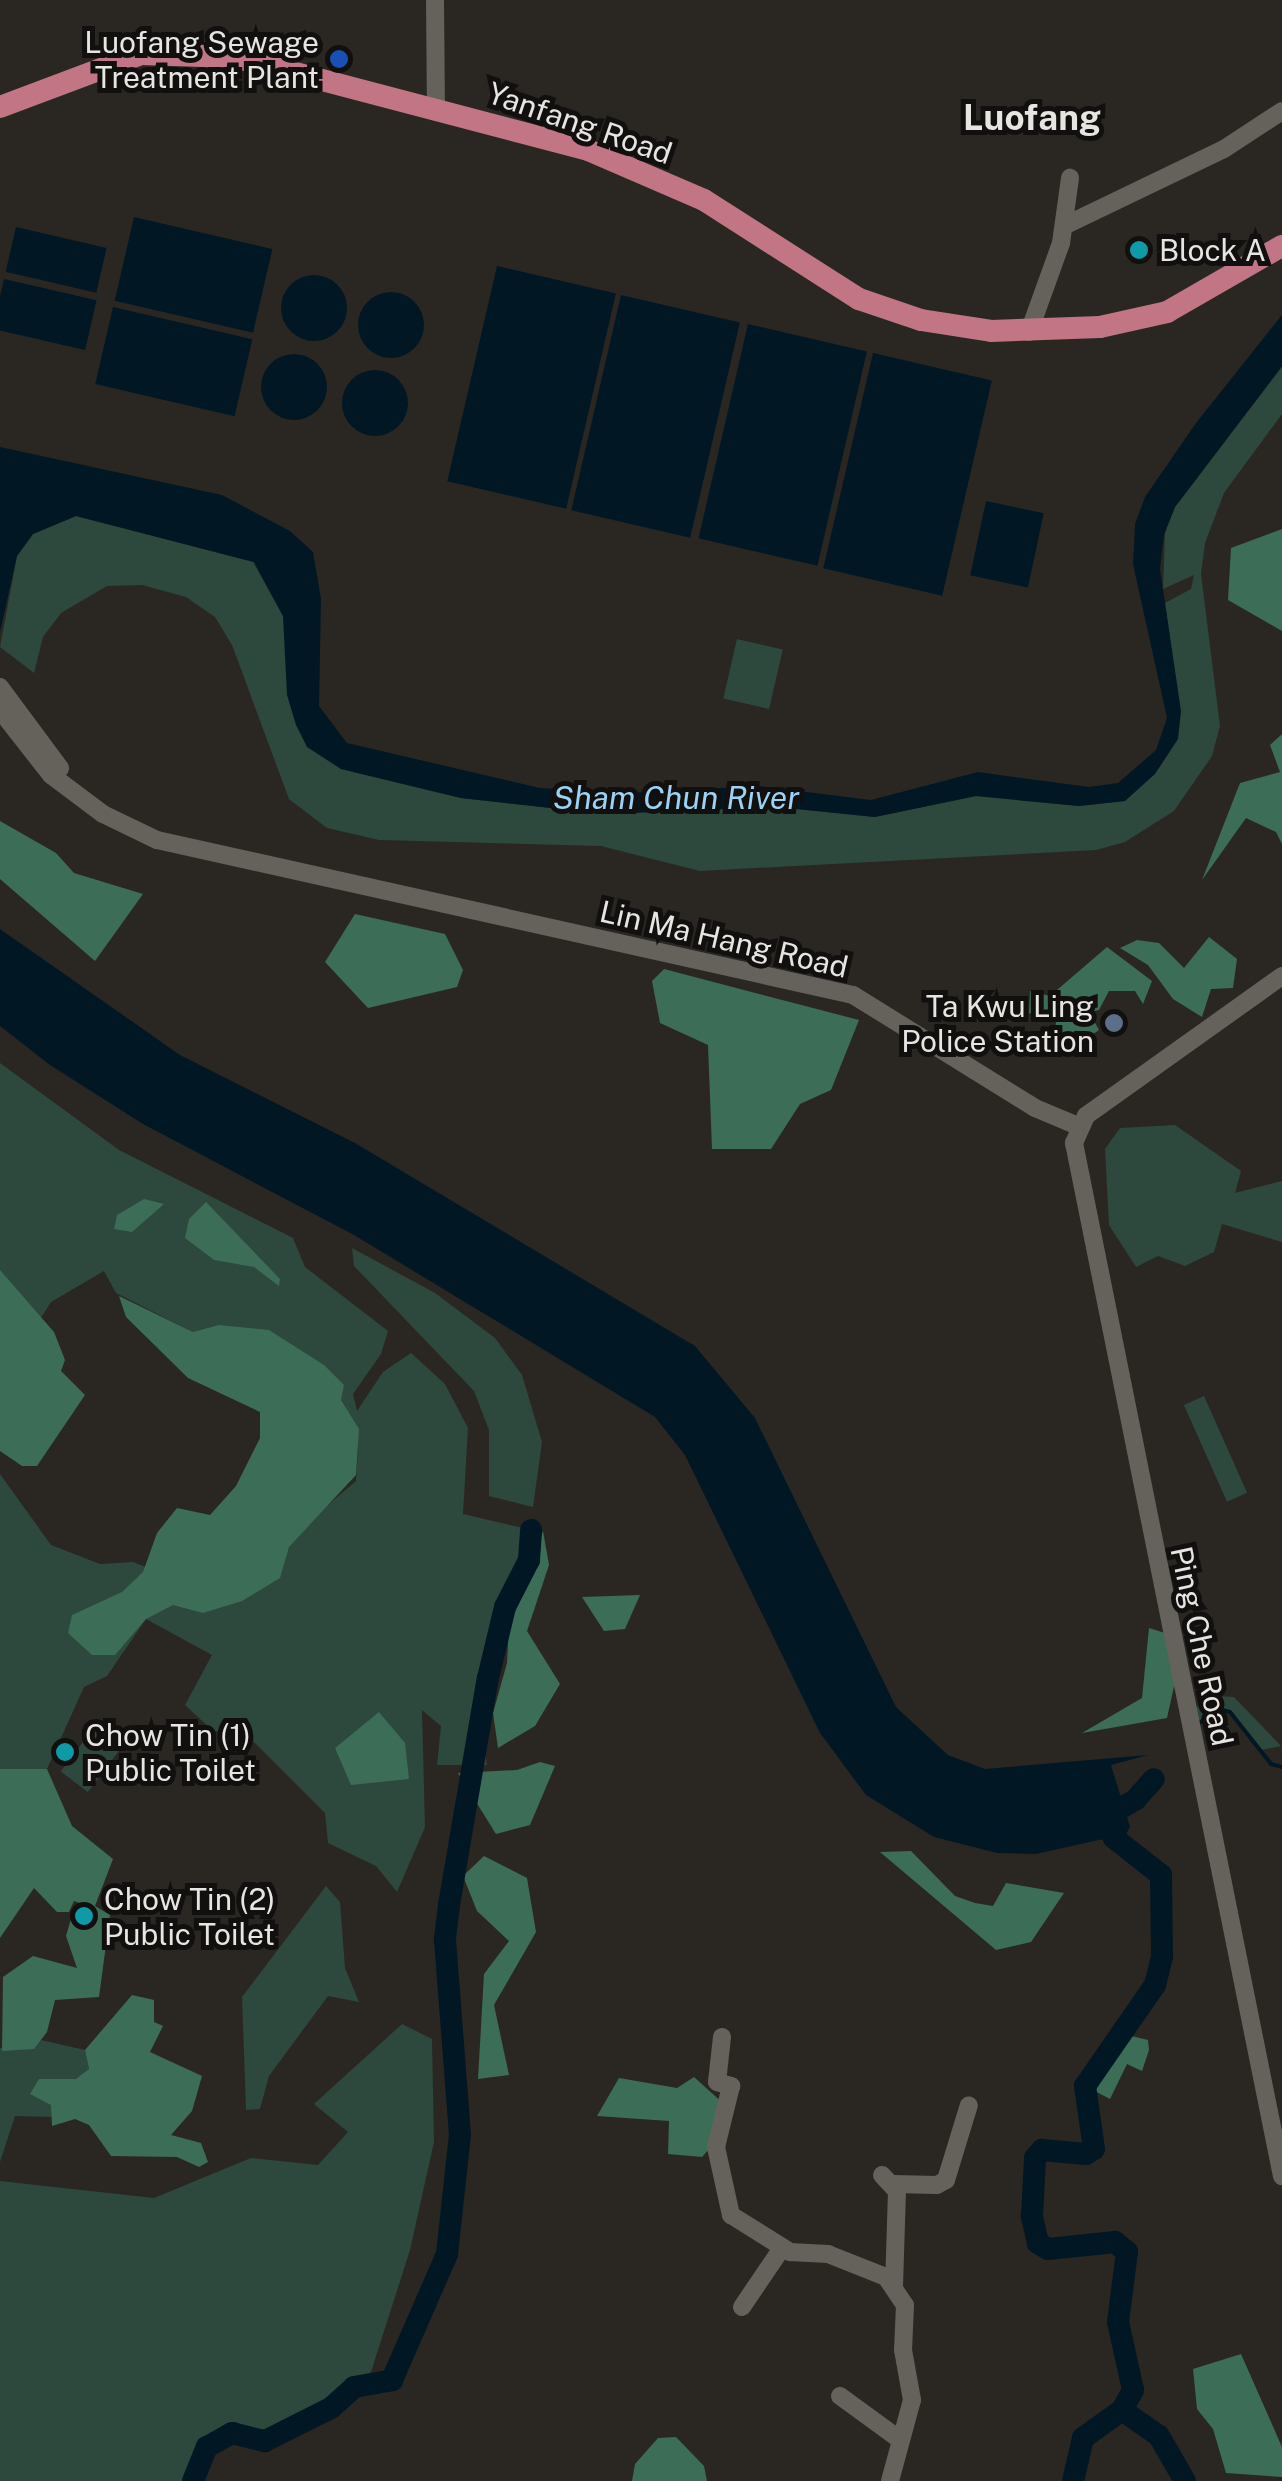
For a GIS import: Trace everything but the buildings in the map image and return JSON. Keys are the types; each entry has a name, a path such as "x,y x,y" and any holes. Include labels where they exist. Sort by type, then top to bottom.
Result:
{"main road":[{"name":"Yanfang Road","path":"0,107 114,61 168,50 234,57 543,136 666,182 738,221 826,282 890,311 959,327 1029,332 1167,312 1282,246"}],"street":[{"path":"435,0 436,109"},
{"path":"1066,225 1224,148 1282,112"},
{"path":"1029,332 1066,225 1070,178"},
{"name":"Lin Ma Hang Road","path":"0,687 89,804"},
{"name":"Lin Ma Hang Road","path":"0,710 51,775 89,804 158,840 853,995 1035,1108 1078,1126"},
{"path":"1078,1126 1282,976"},
{"name":"Ping Che Road","path":"1078,1126 1076,1158 1282,2176"},
{"path":"722,2037 717,2082 731,2086 716,2146 721,2187 731,2215 778,2240 782,2248"},
{"path":"890,2481 912,2400 903,2350 905,2305 894,2284 888,2179 937,2185 946,2180 969,2105"},
{"path":"782,2248 828,2254 894,2284"},
{"path":"742,2307 782,2248"},
{"path":"840,2396 900,2439"}],"green space":[{"path":"1282,367 1282,414 1224,493 1205,543 1201,574 1220,726 1212,756 1174,811 1125,842 1096,850 700,871 601,846 379,840 327,828 289,799 232,645 215,617 186,597 142,585 107,586 61,613 43,637 34,673 0,647 17,556 33,534 76,516 253,562 283,616 296,725 341,769 461,798 604,814 777,807 874,817 976,796 1079,806 1125,801 1180,713 1165,603 1191,589 1194,575 1163,589 1165,532 1175,507"},
{"path":"1282,529 1282,631 1228,600 1231,548"},
{"path":"737,639 783,650 769,709 723,698"},
{"path":"1282,734 1282,844 1276,832 1246,818 1202,880 1240,783 1280,772 1270,745"},
{"path":"0,821 56,853 74,873 143,894 95,961 0,879"},
{"path":"355,914 445,934 463,970 457,987 368,1008 325,962"},
{"path":"1209,937 1237,959 1233,988 1211,989 1202,1017 1173,999 1148,965 1120,948 1137,940 1159,943 1184,968"},
{"path":"1107,947 1152,981 1143,1004 1135,991 1109,991 1099,1010 1089,1012 1099,1030 1078,1044 1055,1038 1056,1021 1029,1013 1030,991 1050,996"},
{"path":"664,969 859,1020 831,1090 800,1104 771,1149 712,1149 708,1045 660,1023 652,981"},
{"path":"0,1063 119,1150 293,1238 305,1267 388,1331 381,1354 353,1394 357,1411 383,1372 411,1353 445,1384 468,1428 463,1514 531,1530 529,1560 505,1607 480,1723 487,1765 437,1765 441,1726 422,1710 425,1827 397,1892 376,1866 328,1843 325,1813 251,1739 212,1730 185,1705 212,1655 146,1619 107,1676 84,1687 47,1769 0,1769 0,1474 51,1545 100,1564 133,1562 220,1597 356,1481 358,1447 193,1332 116,1293 104,1271 51,1302 39,1321 0,1321"},
{"path":"1175,1125 1241,1171 1235,1193 1282,1181 1282,1242 1222,1224 1214,1252 1185,1266 1158,1256 1136,1267 1109,1225 1105,1149 1120,1128"},
{"path":"144,1199 164,1204 132,1232 114,1229 117,1215"},
{"path":"206,1202 280,1279 279,1286 254,1267 214,1260 185,1238 189,1219"},
{"path":"352,1248 435,1293 495,1338 522,1375 542,1442 533,1507 489,1496 489,1430 474,1391 354,1266"},
{"path":"0,1270 54,1332 65,1360 61,1371 85,1395 37,1466 22,1466 0,1451"},
{"path":"119,1296 193,1332 219,1325 269,1330 324,1365 344,1385 341,1400 359,1429 356,1475 289,1547 280,1578 242,1601 203,1613 173,1605 146,1619 115,1655 92,1655 68,1633 72,1615 122,1592 143,1572 157,1533 177,1508 210,1515 236,1486 260,1438 260,1412 188,1378 126,1317"},
{"path":"1204,1396 1247,1493 1227,1502 1184,1405"},
{"path":"543,1531 549,1565 527,1631 560,1684 535,1726 498,1748 493,1713 507,1663 509,1623"},
{"path":"640,1595 625,1629 604,1631 582,1597"},
{"path":"1149,1628 1165,1633 1175,1682 1167,1718 1082,1733 1142,1698"},
{"path":"1214,1696 1234,1697 1281,1746 1261,1750 1230,1712 1219,1709 1198,1724 1194,1709"},
{"path":"379,1712 405,1743 409,1779 351,1785 335,1748"},
{"path":"95,1726 122,1746 88,1792 61,1772"},
{"path":"540,1762 555,1766 530,1825 496,1834 458,1773 517,1770"},
{"path":"0,1769 47,1769 72,1826 113,1859 95,1906 110,1915 99,1997 55,2000 47,2032 34,2049 2,2051 3,1977 33,1956 77,1968 66,1936 71,1919 94,1908 74,1901 69,1912 57,1912 34,1888 0,1938"},
{"path":"911,1851 955,1896 975,1903 993,1906 1006,1883 1064,1893 1031,1942 996,1950 880,1852"},
{"path":"484,1856 527,1878 536,1932 494,2005 509,2075 478,2079 484,1974 509,1941 477,1911 463,1876"},
{"path":"326,1886 340,1902 345,1968 359,2002 328,1996 269,2076 260,2109 246,2110 242,1997"},
{"path":"132,1995 154,2000 154,2022 163,2026 150,2052 202,2076 192,2111 171,2135 201,2143 208,2162 199,2167 177,2157 111,2156 89,2125 75,2119 52,2126 51,2105 30,2094 39,2079 76,2079 89,2069 85,2050"},
{"path":"402,2024 432,2039 434,2142 410,2250 371,2372 265,2441 232,2433 212,2444 195,2481 0,2481 0,2181 154,2198 251,2158 318,2165 348,2132 314,2104"},
{"path":"1123,2034 1148,2040 1149,2050 1142,2071 1127,2064 1110,2099 1085,2086"},
{"path":"41,2040 85,2050 89,2069 52,2105 53,2117 15,2116 0,2162 0,2048"},
{"path":"694,2077 725,2105 728,2128 702,2157 668,2154 669,2121 597,2116 619,2078 677,2088"},
{"path":"1241,2354 1282,2447 1282,2477 1226,2473 1213,2429 1197,2409 1193,2369"},
{"path":"676,2437 704,2466 707,2481 632,2481 635,2464 658,2438"}],"water":[{"path":"134,217 272,249 253,333 115,301"},
{"path":"16,227 107,248 96,293 6,272"},
{"path":"497,266 616,293 566,509 447,481"},
{"path":"314,275 337,285 347,308 337,331 314,341 291,331 281,308 291,285"},
{"path":"4,279 97,300 85,350 0,330"},
{"path":"391,292 414,302 424,325 414,348 391,358 368,348 358,325 368,302"},
{"path":"621,295 740,322 690,538 571,510"},
{"path":"113,307 252,339 235,416 95,384"},
{"name":"Sham Chun River","path":"1282,315 1282,366 1175,507 1164,535 1160,569 1181,711 1178,739 1155,774 1125,801 1079,806 976,796 875,817 777,807 604,814 461,798 341,769 307,747 296,725 287,695 283,616 254,562 76,516 33,534 17,556 0,632 0,447 222,495 290,531 313,552 321,599 319,706 347,743 540,788 627,793 759,786 871,800 978,772 1089,787 1118,783 1156,750 1167,718 1133,564 1135,524 1145,497 1196,423"},
{"path":"748,324 867,351 817,566 699,538"},
{"path":"873,353 992,380 942,596 823,568"},
{"path":"294,354 317,364 327,387 317,410 294,420 271,410 261,387 271,364"},
{"path":"375,370 398,380 408,403 398,426 375,436 352,426 342,403 352,380"},
{"path":"986,501 1044,513 1028,588 970,575"},
{"path":"0,929 180,1055 355,1143 695,1346 755,1418 896,1707 948,1755 985,1769 1148,1755 1111,1765 1130,1827 1126,1834 1036,1854 997,1853 934,1837 866,1795 820,1733 685,1455 655,1417 354,1235 143,1124 50,1065 0,1026"}],"waterway":[{"path":"193,2481 207,2447 232,2433 265,2441 331,2408 354,2387 392,2380 447,2254 460,2135 445,1938 488,1678 505,1607 529,1560 531,1530"},
{"path":"1198,1724 1219,1709 1230,1712 1271,1764 1282,1767"},
{"path":"1098,1821 1135,1800 1154,1779"},
{"path":"1073,2481 1083,2438 1122,2410 1133,2390 1118,2322 1127,2252 1115,2242 1048,2249 1038,2243 1032,2216 1035,2158 1042,2150 1086,2154 1094,2149 1085,2086 1155,1985 1162,1957 1161,1875 1114,1838 1104,1819"},
{"path":"1122,2410 1159,2436 1185,2481"}],"place":[{"name":"Luofang Sewage Treatment Plant","path":"339,59"},
{"name":"Block A","path":"1139,250"},
{"name":"Ta Kwu Ling Police Station","path":"1114,1023"},
{"name":"Chow Tin (1) Public Toilet","path":"65,1752"},
{"name":"Chow Tin (2) Public Toilet","path":"84,1916"}],"district":[{"name":"Luofang","path":"1032,118"}]}
